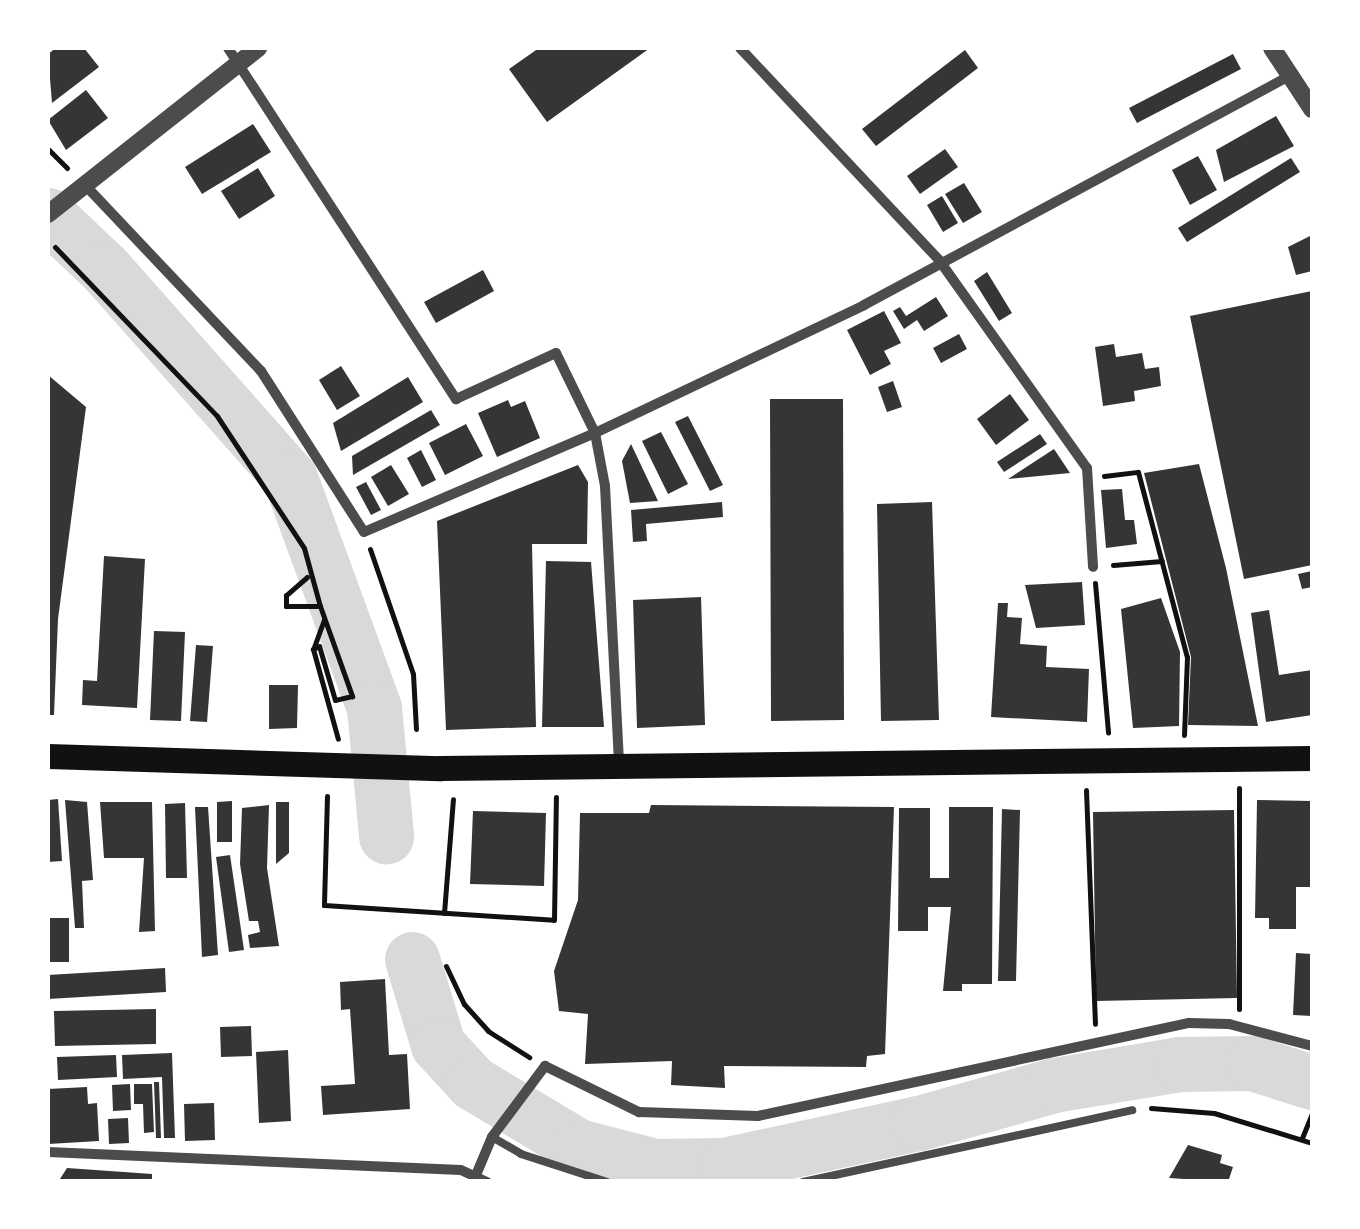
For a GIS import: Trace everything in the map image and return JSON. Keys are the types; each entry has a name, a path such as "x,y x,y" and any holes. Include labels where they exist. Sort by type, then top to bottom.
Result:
{"main road":[{"path":"48,756 432,768 619,769 1312,758"}],"street":[{"path":"228,48 456,399 556,352 595,432 614,592 619,769"},
{"path":"48,214 258,48"},
{"path":"740,48 939,260 1087,468 1093,567"},
{"path":"1272,48 1293,74 1312,109"},
{"path":"79,190 261,371 364,532 595,432 864,305 939,260 1293,74"},
{"path":"476,1175 492,1137 545,1066 639,1112 758,1116 1189,1023 1228,1024 1312,1046"},
{"path":"48,1152 476,1175 487,1182"}],"lane":[{"path":"803,1182 1132,1110"},
{"path":"492,1137 521,1154 608,1182"}],"path":[{"path":"48,149 63,164"},
{"path":"55,247 218,416 276,496 304,548 307,578 352,696 334,700 319,646 313,649"},
{"path":"1088,478 1138,472 1187,656 1184,738"},
{"path":"364,532 413,674 416,729"},
{"path":"1109,740 1093,567 1162,561"},
{"path":"307,578 286,595 286,606 320,606"},
{"path":"325,619 313,649 338,741"},
{"path":"1228,1024 1242,1006 1239,788"},
{"path":"1086,790 1096,1042"},
{"path":"327,796 324,905 554,920 556,797"},
{"path":"444,913 453,799"},
{"path":"446,966 464,1004 488,1031 545,1066"},
{"path":"1132,1110 1178,1106 1312,1143"},
{"path":"1302,1138 1312,1113"}],"building":[{"path":"56,48 84,48 99,67 52,103 48,54"},
{"path":"539,48 650,48 547,122 509,69"},
{"path":"965,50 978,68 876,146 862,129"},
{"path":"1233,54 1241,69 1137,123 1129,108"},
{"path":"86,90 108,118 66,150 48,120"},
{"path":"1276,116 1294,146 1224,182 1216,150"},
{"path":"253,124 271,152 202,194 185,167"},
{"path":"945,149 958,167 920,194 907,176"},
{"path":"1198,156 1217,190 1190,205 1172,170"},
{"path":"1291,158 1300,172 1187,242 1178,228"},
{"path":"258,168 275,196 239,219 221,191"},
{"path":"964,183 982,212 963,223 945,194"},
{"path":"942,196 958,223 943,232 927,205"},
{"path":"1312,235 1312,271 1296,275 1288,247"},
{"path":"483,270 494,291 436,323 424,302"},
{"path":"987,272 1012,313 999,321 974,281"},
{"path":"1312,291 1312,565 1244,579 1190,316"},
{"path":"936,297 948,316 924,331 917,320 904,329 893,311 900,307 906,316"},
{"path":"884,311 901,343 884,351 891,364 870,375 847,330"},
{"path":"959,334 967,349 941,363 933,348"},
{"path":"1114,344 1116,357 1142,353 1145,369 1159,367 1161,386 1134,391 1135,401 1103,406 1095,347"},
{"path":"341,366 360,396 337,410 319,380"},
{"path":"48,375 86,407 58,619 54,715 48,715"},
{"path":"408,377 423,402 341,451 333,423"},
{"path":"893,381 902,407 887,412 878,387"},
{"path":"1010,394 1029,420 996,445 977,419"},
{"path":"770,399 843,399 844,720 771,721"},
{"path":"508,400 511,407 525,401 540,438 497,457 478,413"},
{"path":"431,410 440,425 353,475 352,456"},
{"path":"688,416 723,485 710,491 675,422"},
{"path":"466,424 483,456 445,475 429,443"},
{"path":"661,432 688,484 668,494 642,441"},
{"path":"1040,434 1047,444 1004,472 997,462"},
{"path":"631,444 658,501 630,503 622,461"},
{"path":"1054,449 1070,473 1008,479"},
{"path":"421,450 436,480 422,487 407,458"},
{"path":"1199,464 1226,568 1258,726 1188,725 1191,657 1144,473"},
{"path":"391,465 409,494 388,506 371,477"},
{"path":"578,465 588,482 587,544 532,544 536,727 446,730 437,521"},
{"path":"366,482 381,510 371,515 356,487"},
{"path":"1122,489 1125,520 1134,520 1137,544 1106,548 1101,490"},
{"path":"722,502 723,517 646,524 647,541 633,542 631,510"},
{"path":"932,502 939,720 881,721 877,504"},
{"path":"104,556 145,559 137,708 82,705 83,680 97,681"},
{"path":"546,561 591,562 604,727 542,727"},
{"path":"1312,571 1312,587 1302,589 1298,574"},
{"path":"1082,582 1085,625 1036,628 1025,585"},
{"path":"701,597 705,725 637,728 633,600"},
{"path":"1161,598 1180,652 1179,726 1133,728 1121,609"},
{"path":"998,603 1008,603 1007,617 1022,618 1020,644 1047,646 1046,667 1089,669 1087,722 991,717"},
{"path":"1269,610 1279,675 1312,670 1312,715 1266,722 1251,613"},
{"path":"154,631 185,632 181,721 150,720"},
{"path":"196,645 213,646 207,722 190,721"},
{"path":"269,685 298,685 297,728 269,729"},
{"path":"58,799 62,861 48,862 48,800"},
{"path":"65,800 87,802 93,880 82,881 84,928 75,928"},
{"path":"1257,800 1312,801 1312,887 1296,887 1296,929 1269,929 1269,918 1255,918"},
{"path":"232,801 232,842 217,842 217,802"},
{"path":"100,802 152,802 155,931 139,932 144,858 104,858"},
{"path":"276,802 289,802 289,853 276,864"},
{"path":"185,803 187,878 166,878 165,804"},
{"path":"269,805 267,868 279,946 250,948 248,935 260,932 258,921 249,921 240,864 242,808"},
{"path":"651,805 894,807 885,1054 867,1056 866,1067 724,1066 725,1088 671,1085 672,1061 585,1064 588,1014 559,1011 554,971 578,900 580,813 649,813"},
{"path":"195,807 208,807 218,955 202,957"},
{"path":"949,807 993,807 992,984 962,984 962,991 943,991 951,907 928,907 928,931 898,931 899,808 930,808 930,878 949,878"},
{"path":"1002,809 1020,810 1016,981 998,981"},
{"path":"1234,810 1237,998 1096,1001 1093,812"},
{"path":"473,811 546,813 544,886 470,884"},
{"path":"230,855 244,950 229,952 216,857"},
{"path":"48,918 69,918 69,962 48,962"},
{"path":"1296,953 1312,954 1312,1016 1293,1015"},
{"path":"165,968 166,992 48,999 48,975"},
{"path":"385,979 389,1055 407,1054 410,1109 323,1115 321,1086 355,1084 350,1009 341,1010 340,982"},
{"path":"156,1009 156,1044 55,1046 54,1011"},
{"path":"251,1026 252,1056 221,1057 220,1027"},
{"path":"288,1050 291,1121 259,1123 256,1052"},
{"path":"172,1053 175,1138 164,1138 162,1077 123,1079 122,1055"},
{"path":"116,1055 117,1077 58,1080 57,1057"},
{"path":"154,1082 159,1082 161,1138 156,1138"},
{"path":"130,1084 131,1110 113,1111 112,1085"},
{"path":"134,1084 152,1084 154,1132 144,1133 143,1104 134,1104"},
{"path":"87,1087 88,1104 97,1103 99,1141 48,1144 48,1089"},
{"path":"214,1103 215,1140 185,1141 184,1104"},
{"path":"128,1118 129,1143 109,1144 108,1119"},
{"path":"1188,1145 1222,1155 1220,1163 1233,1167 1228,1182 1169,1178"},
{"path":"67,1168 152,1174 152,1182 58,1182"}],"waterway":[{"path":"48,215 105,269 290,478 374,708 386,836"},
{"path":"412,959 438,1045 473,1083 578,1146 655,1166 724,1165 919,1123 1054,1085 1179,1064 1252,1063 1312,1082"}]}
